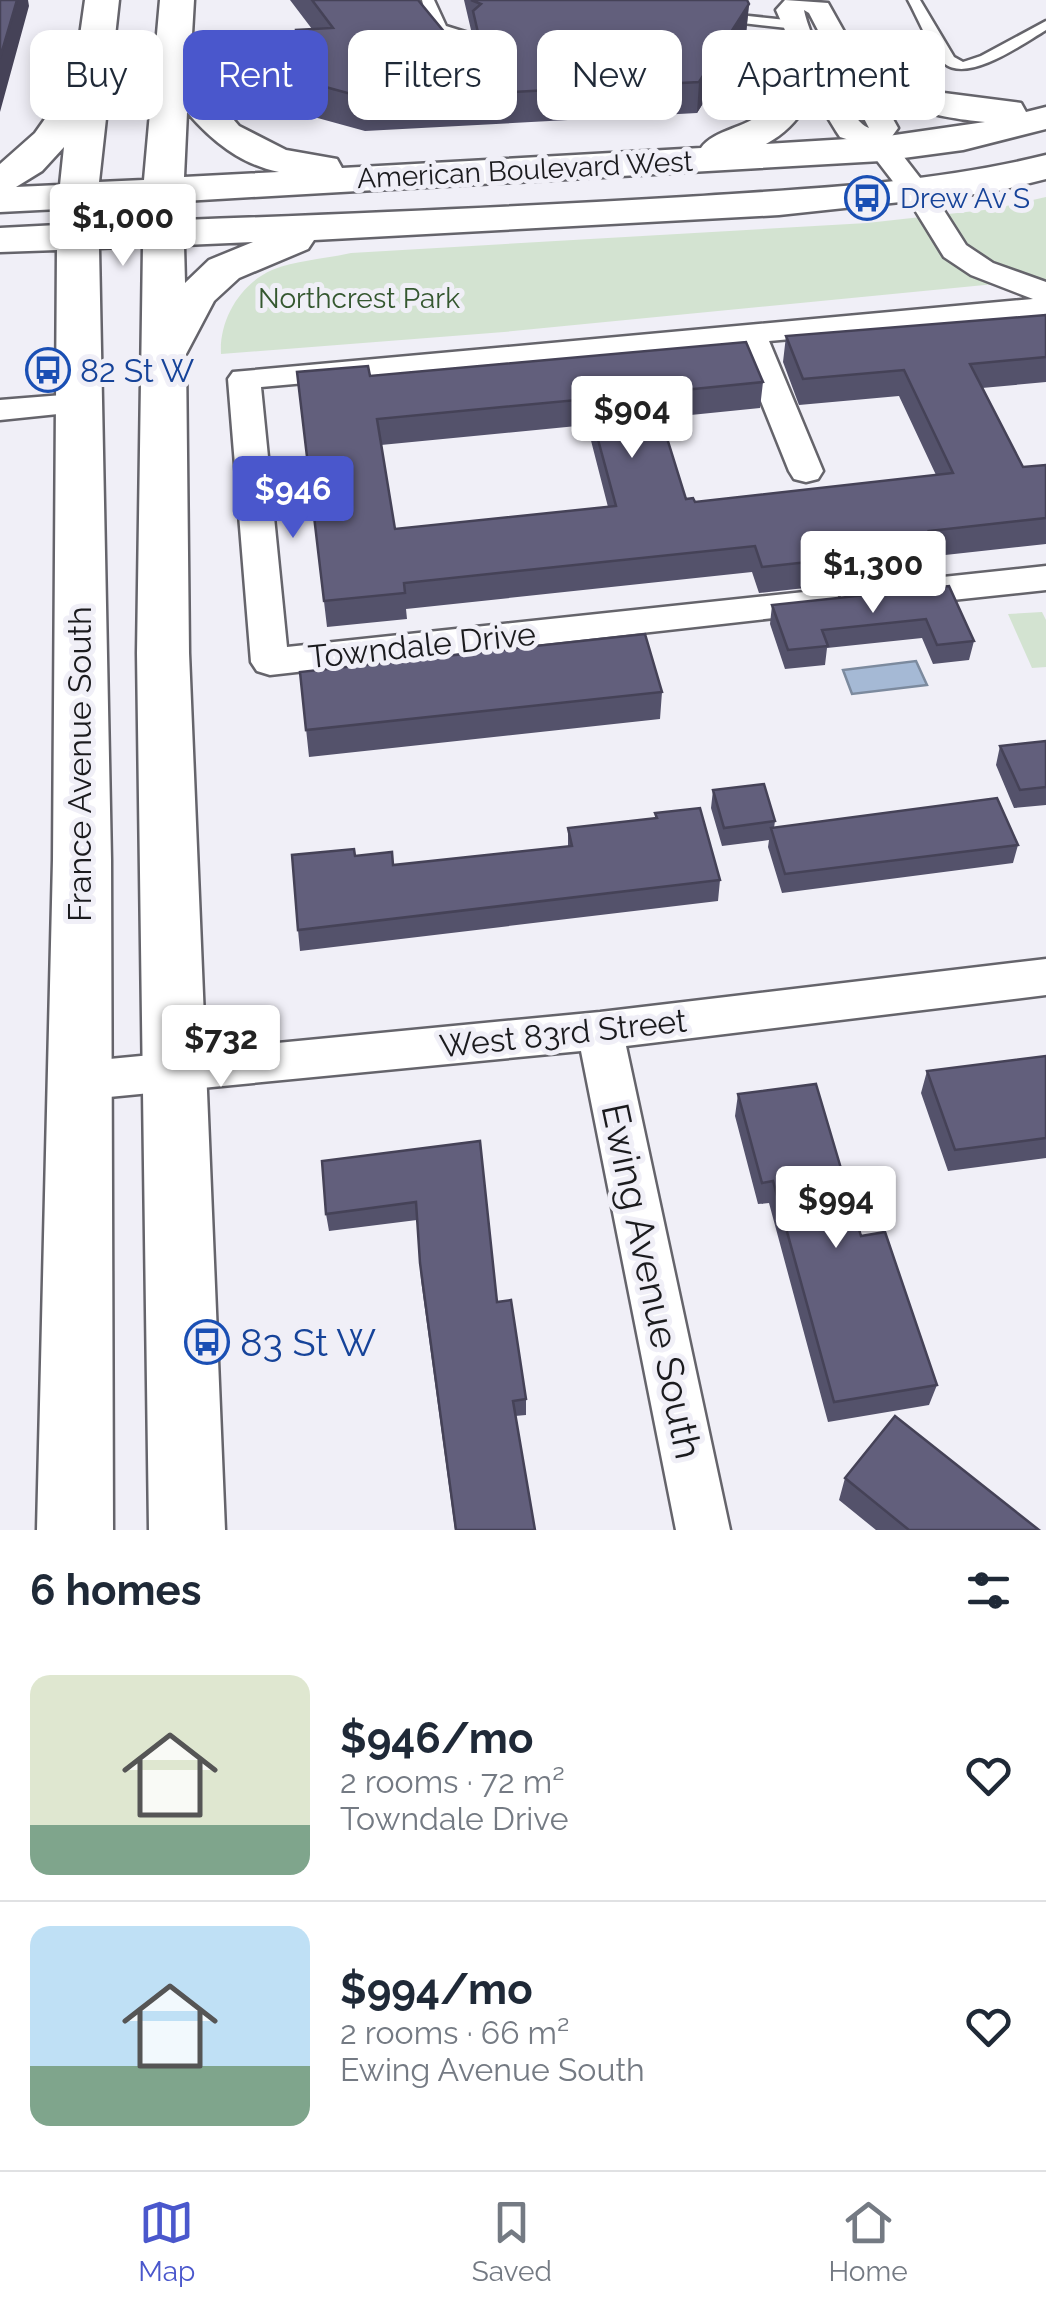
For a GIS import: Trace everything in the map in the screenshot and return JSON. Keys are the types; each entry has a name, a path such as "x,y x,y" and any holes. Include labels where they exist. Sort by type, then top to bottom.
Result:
{"main road":[{"name":"France Avenue South","path":"98,30 102,0"},
{"path":"177,0 164,211 163,653 187,1530"},
{"path":"681,161 740,143 780,122 800,89 802,20"},
{"path":"171,70 226,134 276,160 390,178"},
{"path":"945,106 978,112 1046,110"},
{"name":"American Boulevard West","path":"0,200 80,215 164,211 390,178 963,139 1046,118"},
{"path":"0,180 19,172 50,144 64,120"},
{"name":"France Avenue South","path":"75,1530 82,860 75,404 80,215 88,120"},
{"name":"American Boulevard West","path":"164,211 328,228 740,206 916,190 994,180 1046,168"},
{"name":"American Boulevard West","path":"0,240 80,215"},
{"path":"164,355 196,295 224,269 328,228"},
{"path":"0,252 41,270 76,333"}],"street":[{"path":"831,30 819,8 802,20 827,95 850,132 878,144 916,190 956,251 982,269 1046,293"},
{"path":"878,144 884,128 880,120"},
{"path":"912,320 946,291 956,273 956,251"},
{"name":"Towndale Drive","path":"1046,307 244,379 270,662 1046,578"},
{"path":"750,335 806,470"},
{"path":"0,410 75,404"},
{"name":"West 83rd Street","path":"78,1082 600,1031 1046,977"},
{"name":"Ewing Avenue South","path":"600,1031 704,1530"}],"lane":[{"path":"428,0 432,22 440,30"},
{"path":"914,0 949,60 962,66 986,58 1046,25"},
{"path":"740,19 802,20"}],"green space":[{"name":"Northcrest Park","path":"1046,197 1046,279 504,332 221,354 228,316 241,294 272,270 301,262 351,253 867,223 993,209"},
{"path":"1042,612 1046,620 1046,667 1032,668 1008,614"}],"water":[{"path":"916,661 927,685 852,694 843,670"}],"building":[{"path":"0,0 17,0 0,58"},
{"path":"312,0 418,0 443,30 348,30 348,93 328,88 328,30 296,30 333,28"},
{"path":"471,0 747,0 749,4 732,30 702,30 699,82 682,83 682,30 537,30 537,91 517,92 517,30 477,30 473,11 481,4"},
{"path":"1046,315 1046,357 970,364 1023,467 1046,465 1046,518 929,531 937,548 762,567 755,546 404,583 405,593 324,601 297,372 368,366 370,376 746,342 763,382 653,393 686,499 693,498 695,502 953,473 904,370 803,379 786,336","holes":["587,399 616,506 395,529 377,419"]},
{"path":"949,586 974,641 937,645 926,619 822,630 828,646 788,650 772,605"},
{"path":"645,634 662,692 306,730 300,672"},
{"path":"1046,741 1046,787 1020,790 1000,746"},
{"path":"764,784 775,821 724,828 713,790"},
{"path":"997,798 1018,845 785,874 771,828"},
{"path":"700,808 720,880 298,930 292,855 354,849 355,856 392,852 393,865 572,846 568,828 657,818 655,813"},
{"path":"1046,1056 1046,1138 955,1150 927,1071"},
{"path":"816,1084 861,1236 885,1232 937,1385 834,1402 773,1181 762,1183 738,1094"},
{"path":"480,1141 497,1302 511,1300 526,1399 513,1401 535,1530 456,1530 420,1263 416,1202 326,1214 322,1161"},
{"path":"895,1416 1039,1530 909,1530 845,1478"}],"place":[{"name":"Drew Av S","path":"867,198"},
{"name":"82 St W","path":"48,370"},
{"name":"83 St W","path":"207,1342"}]}
